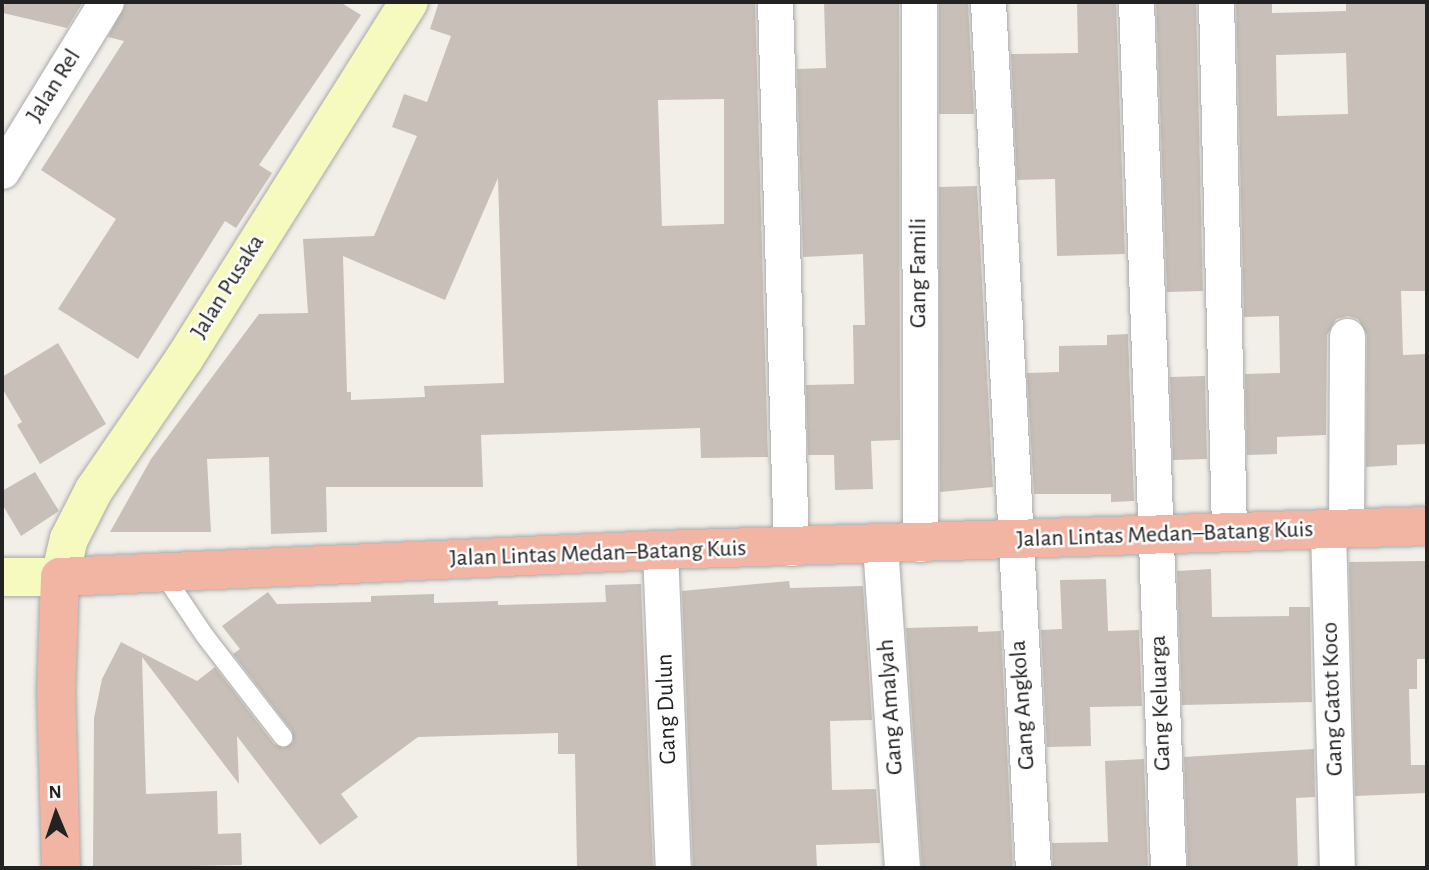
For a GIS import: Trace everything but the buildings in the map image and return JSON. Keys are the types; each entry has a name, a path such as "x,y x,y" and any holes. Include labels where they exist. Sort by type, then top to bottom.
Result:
{"highway":[{"name":"Jalan Lintas Medan–Batang Kuis","path":"60,577 660,550 1154,537 1427,526"},
{"path":"60,577 56,692 61,868"}],"main road":[{"name":"Jalan Pusaka","path":"60,577 69,538 94,489 184,359 409,2"},
{"path":"2,578 60,577"}],"street":[{"name":"Jalan Rel","path":"2,171 106,2"},
{"path":"775,2 791,548"},
{"name":"Gang Famili","path":"919,2 920,544"},
{"name":"Gang Angkola","path":"988,2 1004,239 1012,541 1033,868"},
{"name":"Gang Keluarga","path":"1136,2 1168,868"},
{"path":"1216,2 1229,532"},
{"name":"Gang Gatot Koco","path":"1337,868 1337,529 1347,336"},
{"name":"Gang Amalyah","path":"880,545 902,868"},
{"name":"Gang Dulun","path":"660,550 673,868"}],"lane":[{"path":"162,572 185,610 283,737"}]}
